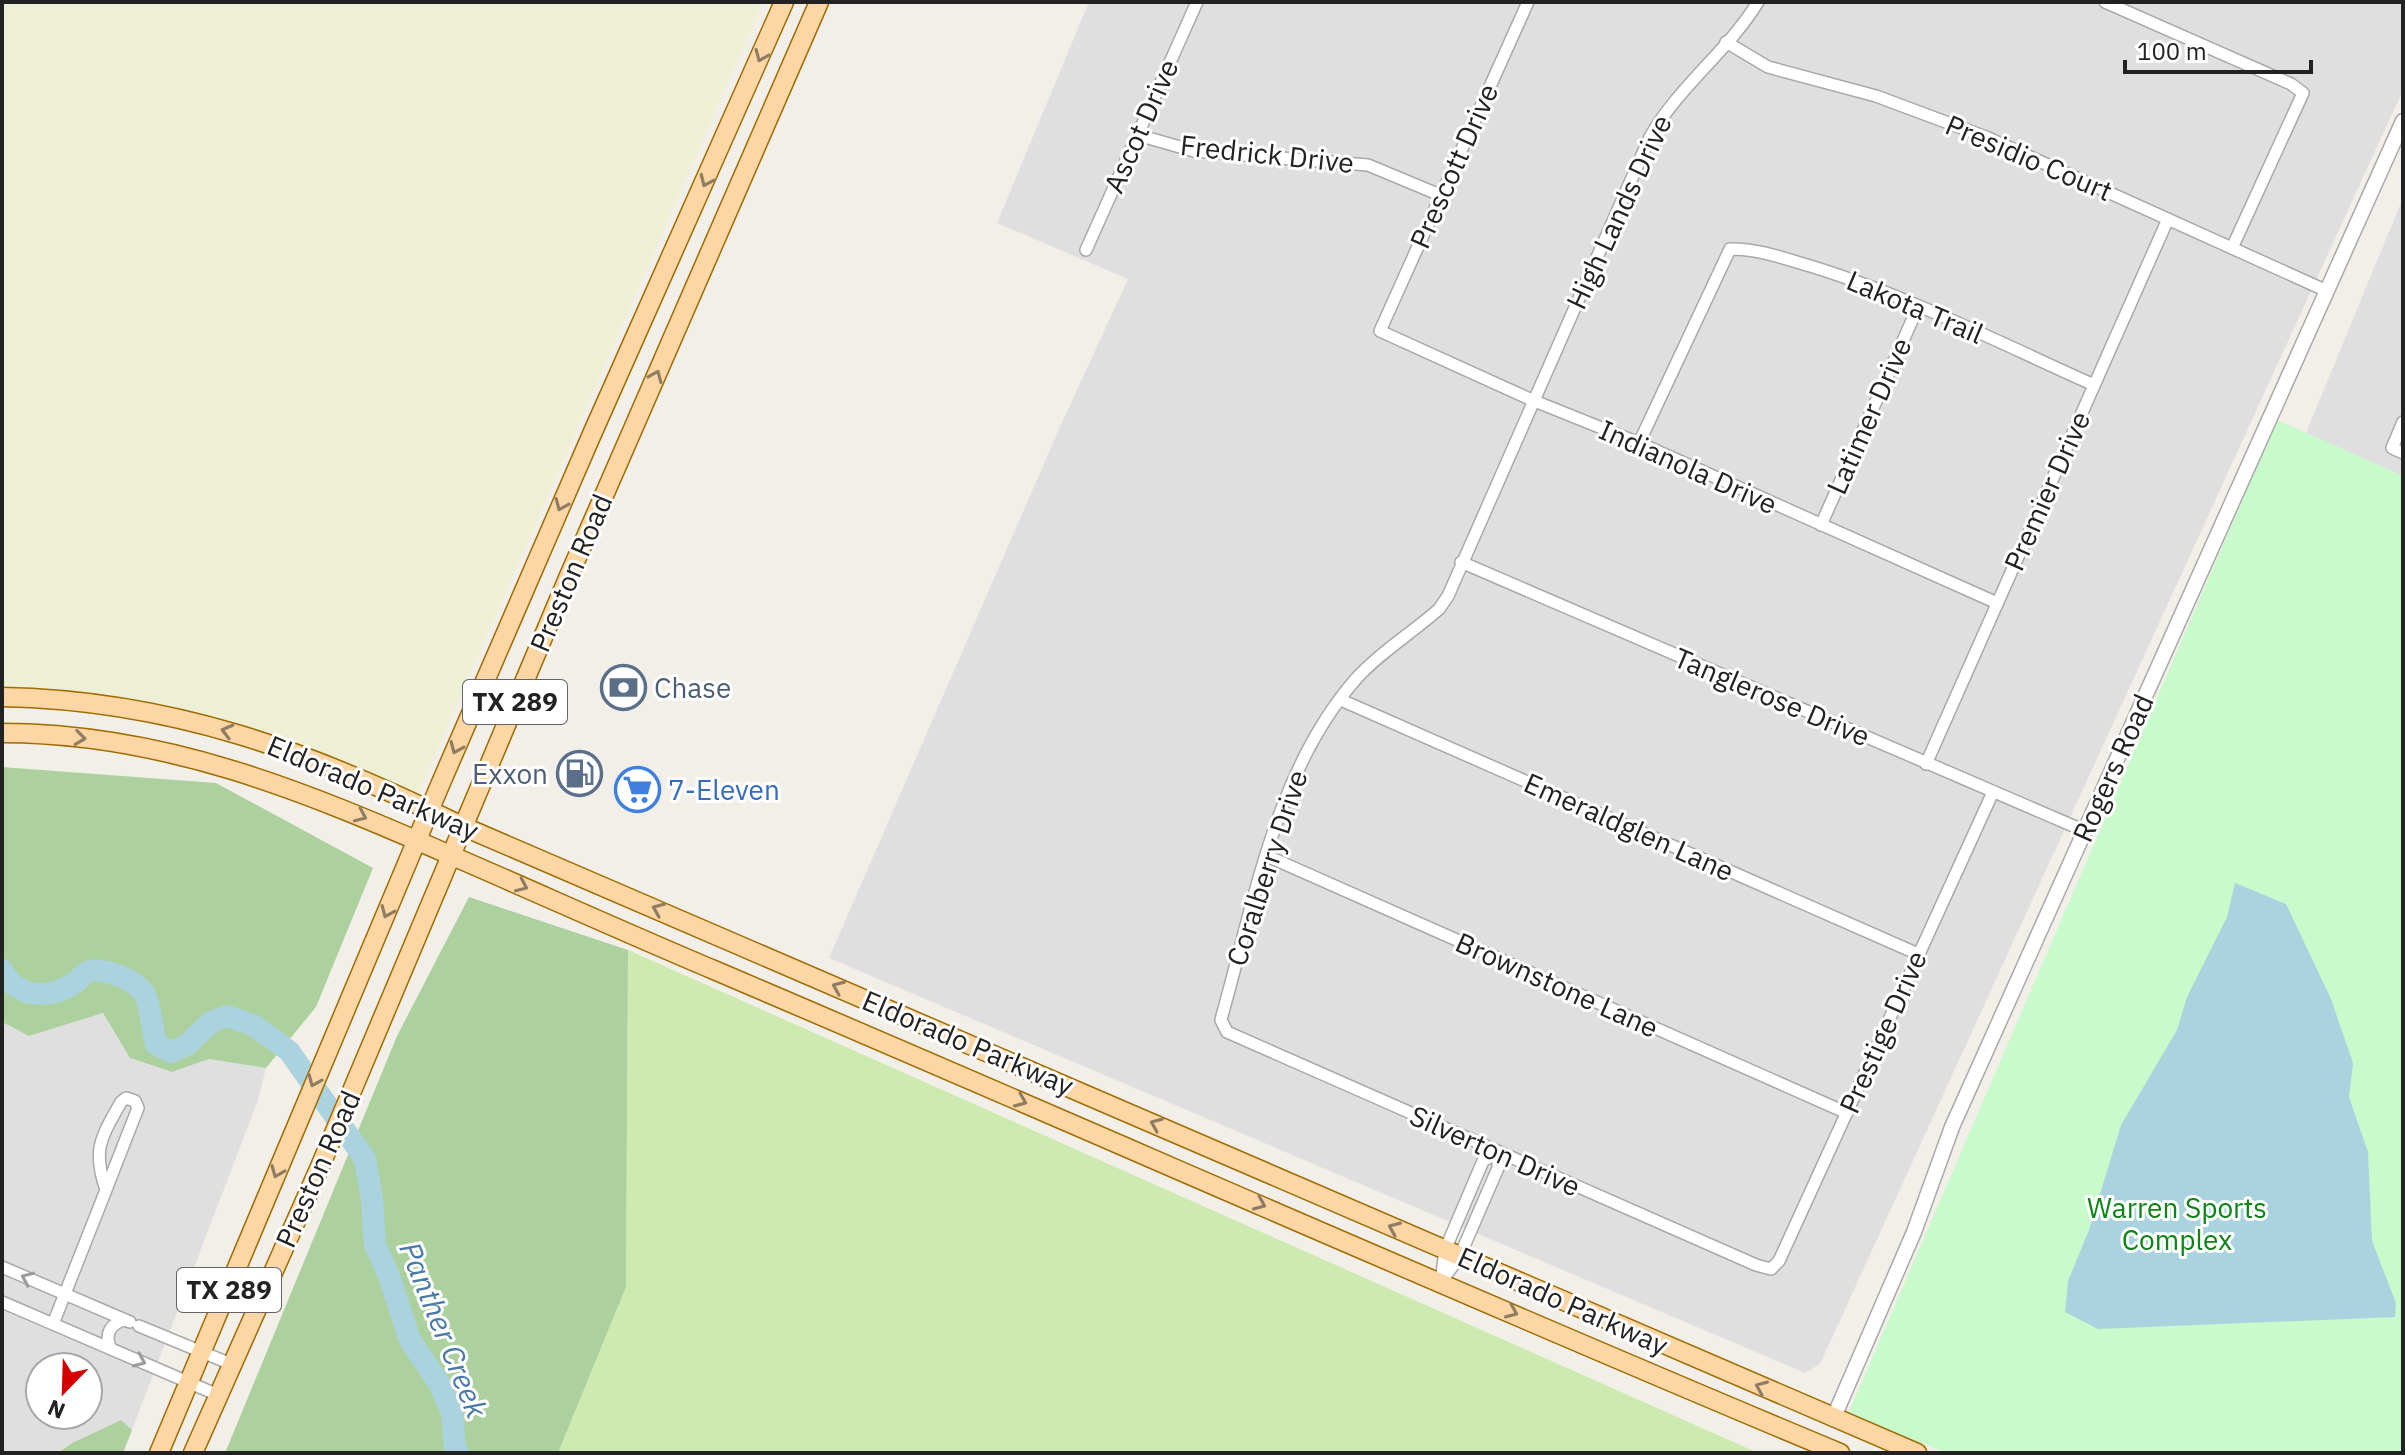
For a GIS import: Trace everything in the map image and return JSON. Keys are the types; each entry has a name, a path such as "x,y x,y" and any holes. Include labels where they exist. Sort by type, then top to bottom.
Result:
{"main road":[{"name":"Preston Road","path":"159,1453 417,840 592,434 784,2"},
{"name":"Preston Road","path":"193,1453 319,1169 462,826 819,2"},
{"path":"738,109 766,122"},
{"path":"592,434 625,448"},
{"name":"Eldorado Parkway","path":"2,697 91,703 182,718 270,742 1917,1453"},
{"name":"Eldorado Parkway","path":"2,733 35,733 166,751 261,777 332,803 1820,1449 1840,1453"},
{"path":"709,968 723,936"},
{"path":"950,1070 961,1040"},
{"path":"1820,1449 1833,1419"}],"street":[{"name":"Ascot Drive","path":"1086,250 1197,2"},
{"name":"High Lands Drive","path":"1532,400 1650,137 1664,113 1743,26 1758,2"},
{"path":"2105,2 2291,84 2303,93 2232,248"},
{"name":"Prescott Drive","path":"1380,331 1527,3"},
{"name":"Presidio Court","path":"1726,42 1768,67 1876,96 1986,137 2327,291"},
{"name":"Rogers Road","path":"1833,1419 1914,1232 1952,1127 2403,121"},
{"name":"Fredrick Drive","path":"1138,135 1194,151 1368,165 1440,195"},
{"name":"Premier Drive","path":"1926,764 2168,219"},
{"name":"Lakota Trail","path":"1639,443 1730,249 1741,248 1850,278 2094,385"},
{"name":"Latimer Drive","path":"1821,525 1918,307"},
{"name":"Indianola Drive","path":"1380,331 1997,603"},
{"name":"Coralberry Drive","path":"1223,1026 1223,1012 1267,856 1305,751 1363,672 1439,609 1448,596 1532,400"},
{"path":"2397,450 2403,422"},
{"name":"Tanglerose Drive","path":"1461,562 2085,831"},
{"name":"Emeraldglen Lane","path":"1341,700 1918,954"},
{"name":"Prestige Drive","path":"1771,1269 1779,1261 1993,792"},
{"name":"Brownstone Lane","path":"1267,856 1847,1113"},
{"name":"Silverton Drive","path":"1223,1026 1227,1032 1771,1269"},
{"path":"53,1324 64,1294 106,1190 138,1108 130,1098 121,1102 98,1150 99,1169 106,1190"},
{"path":"1441,1282 1452,1253 1498,1168 1498,1152"},
{"path":"2,1267 231,1364"},
{"path":"2,1302 218,1395"},
{"path":"111,1349 107,1340 109,1330 116,1322 131,1322"}],"shaded area":[{"path":"1089,2 2403,2 2403,90 1820,1364 1805,1373 829,958 1059,429 1128,279 997,223"},
{"path":"2403,198 2403,476 2306,433"},
{"path":"103,1013 130,1058 172,1072 209,1059 266,1068 258,1100 132,1430 121,1420 104,1428 104,1351 24,1351 24,1431 98,1431 58,1453 2,1453 2,1022 29,1036"}],"green space":[{"path":"2,2 763,2 417,796 273,734 186,710 94,694 2,690"},
{"name":"Warren Sports Complex","path":"2277,420 2403,476 2403,1453 1947,1453 1848,1414"},
{"path":"2,767 216,783 373,868 316,1007 266,1068 209,1059 172,1072 130,1058 103,1013 29,1036 2,1022"},
{"path":"469,897 628,950 626,1287 558,1453 225,1453 397,1036"},
{"path":"628,950 1758,1453 558,1453 626,1287"},
{"path":"121,1420 132,1430 123,1453 58,1453 72,1443 104,1431 104,1428"}],"water":[{"path":"2235,883 2286,904 2331,999 2353,1063 2349,1097 2368,1152 2372,1241 2396,1303 2395,1317 2098,1329 2065,1312 2068,1281 2089,1230 2121,1125 2177,1030 2187,997 2227,917"}],"waterway":[{"name":"Panther Creek","path":"2,970 16,987 35,994 66,988 90,971 121,977 136,985 145,995 156,1044 171,1052 187,1045 211,1022 227,1016 255,1026 289,1051 365,1159 375,1245 389,1276 410,1340 440,1385 452,1413 458,1453"}],"place":[{"name":"Chase","path":"623,688"},
{"name":"Exxon","path":"579,774"},
{"name":"7-Eleven","path":"637,790"}]}
